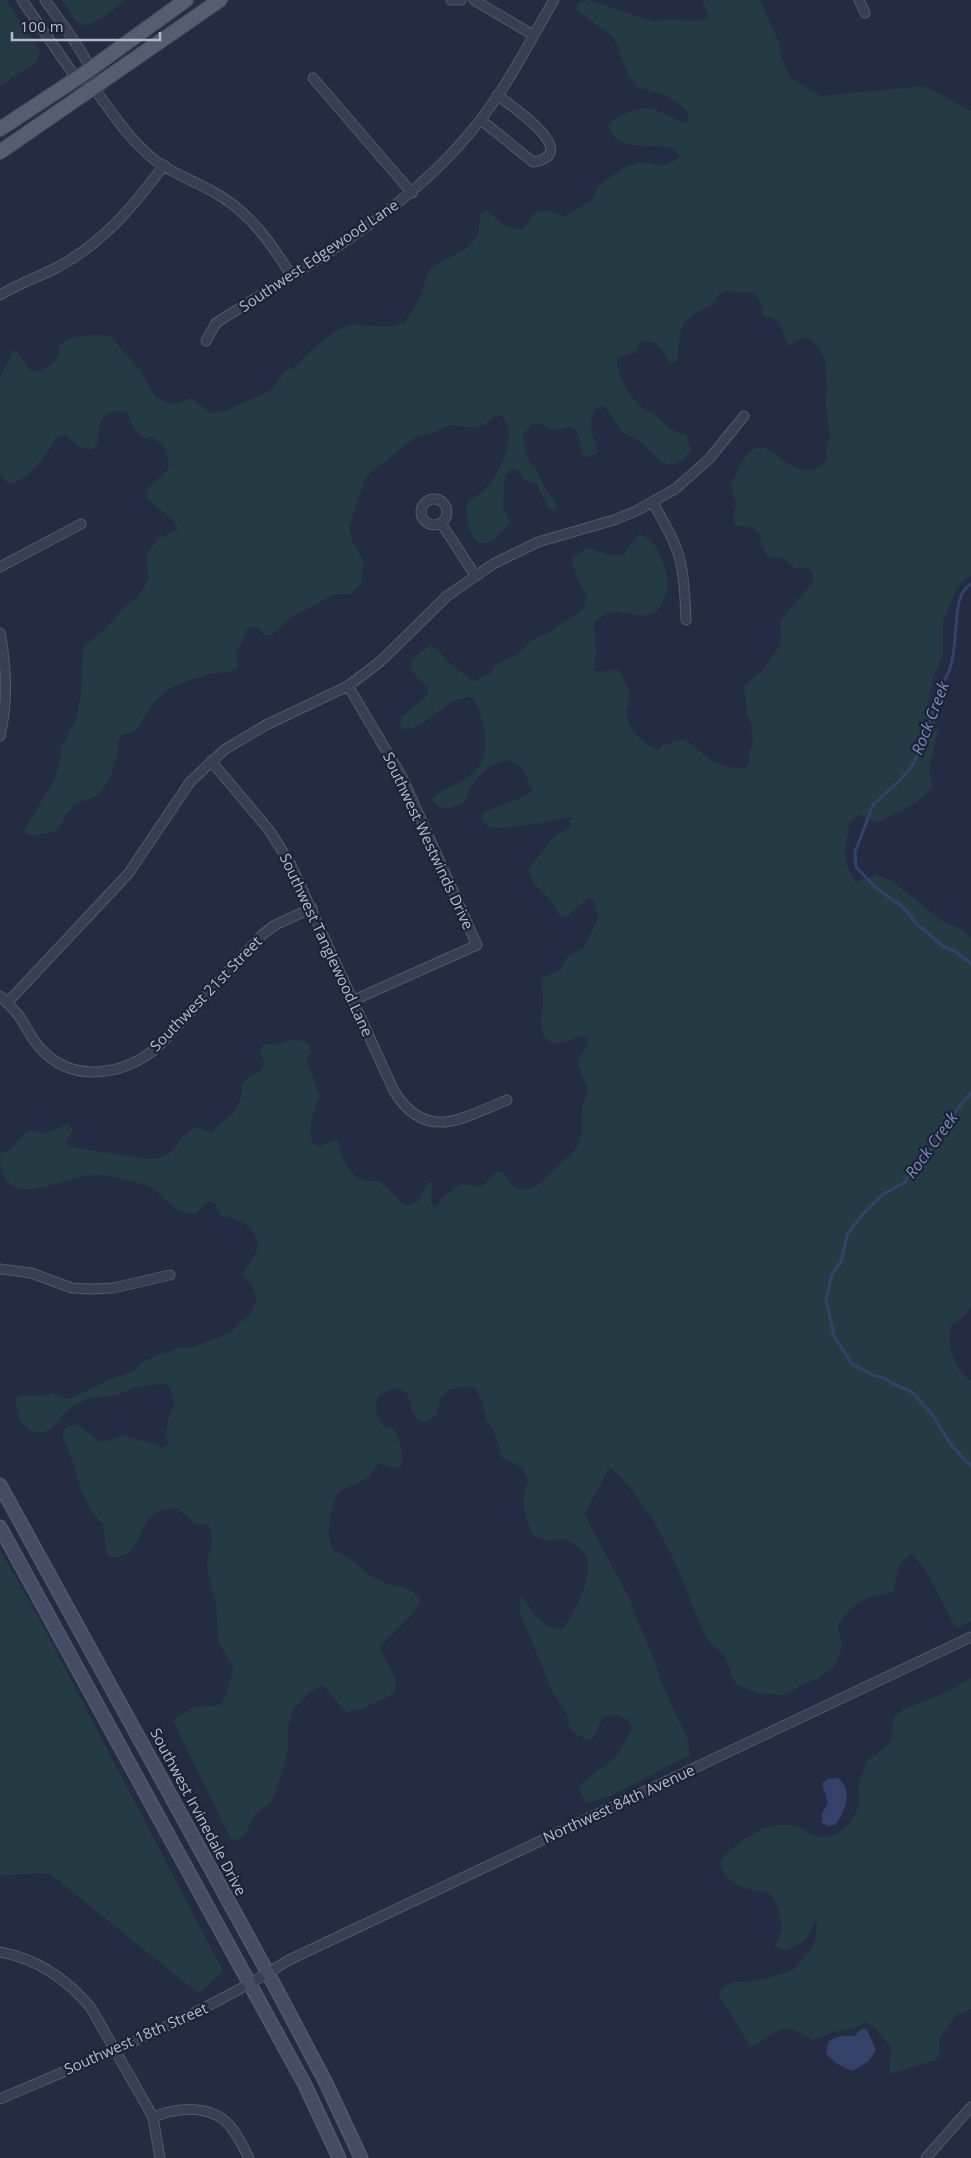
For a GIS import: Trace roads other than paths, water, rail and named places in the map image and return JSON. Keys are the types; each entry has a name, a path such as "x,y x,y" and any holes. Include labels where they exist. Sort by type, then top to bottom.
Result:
{"main road":[{"path":"0,152 186,0"},
{"path":"0,128 88,79 220,0"},
{"name":"Southwest Irvinedale Drive","path":"0,1485 268,1973 326,2083 361,2158"},
{"path":"0,1527 305,2085 339,2158"}],"street":[{"path":"22,0 72,72 88,79"},
{"path":"45,0 88,79 128,134 141,148 164,165 235,206 266,237 291,275"},
{"path":"451,0 461,0"},
{"path":"474,0 533,35"},
{"name":"Southwest Edgewood Lane","path":"206,341 216,323 360,231 412,193 440,166 481,120 554,0"},
{"path":"859,0 865,13"},
{"path":"313,78 412,193"},
{"path":"481,120 533,162 542,161 549,155 550,141 545,134 497,95"},
{"path":"0,294 56,268 98,240 136,204 164,165"},
{"path":"7,1003 128,874 145,851 176,800 190,782 211,761 244,737 348,686 381,661 426,615 475,575 538,542 614,520 653,503 693,475 714,454 744,416"},
{"path":"653,503 674,543 680,560 684,579 686,620"},
{"path":"441,523 475,575"},
{"path":"0,567 81,524"},
{"path":"0,633 6,674 6,699 0,736"},
{"name":"Southwest Westwinds Drive","path":"348,686 402,776 477,945 354,1000"},
{"name":"Southwest Tanglewood Lane","path":"211,761 275,839 290,863 394,1091 410,1113 419,1119 446,1122 465,1117 507,1100"},
{"name":"Southwest 21st Street","path":"0,996 17,1014 42,1050 54,1059 78,1069 93,1072 121,1069 146,1057 158,1046 263,934 275,925 312,908"},
{"path":"0,1269 31,1273 72,1288 90,1290 113,1288 170,1275"},
{"name":"Northwest 84th Avenue","path":"268,1973 289,1960 971,1637"},
{"path":"0,1952 22,1956 54,1973 82,1997 153,2117 160,2158"},
{"name":"Southwest 18th Street","path":"0,2099 114,2050 206,2007 268,1973"},
{"path":"926,2158 971,2107"},
{"path":"153,2117 169,2110 185,2109 212,2114 230,2126 249,2158"}],"water":[{"path":"838,1778 846,1789 845,1808 835,1825 828,1826 822,1823 822,1813 828,1803 822,1783 827,1779"},
{"path":"863,2028 867,2030 876,2050 869,2061 853,2071 838,2064 828,2056 826,2053 828,2042 840,2036 854,2036"}],"waterway":[{"name":"Rock Creek","path":"971,584 964,591 959,602 952,660 948,673 941,684 922,747 912,766 902,778 873,805 855,852 856,867 875,887 903,907 917,924 944,947 955,951 971,964"},
{"name":"Rock Creek","path":"971,1093 940,1130 936,1144 911,1172 905,1182 883,1194 863,1214 847,1235 841,1262 832,1274 826,1300 834,1336 852,1364 912,1392 934,1417 951,1445 971,1466"}]}
